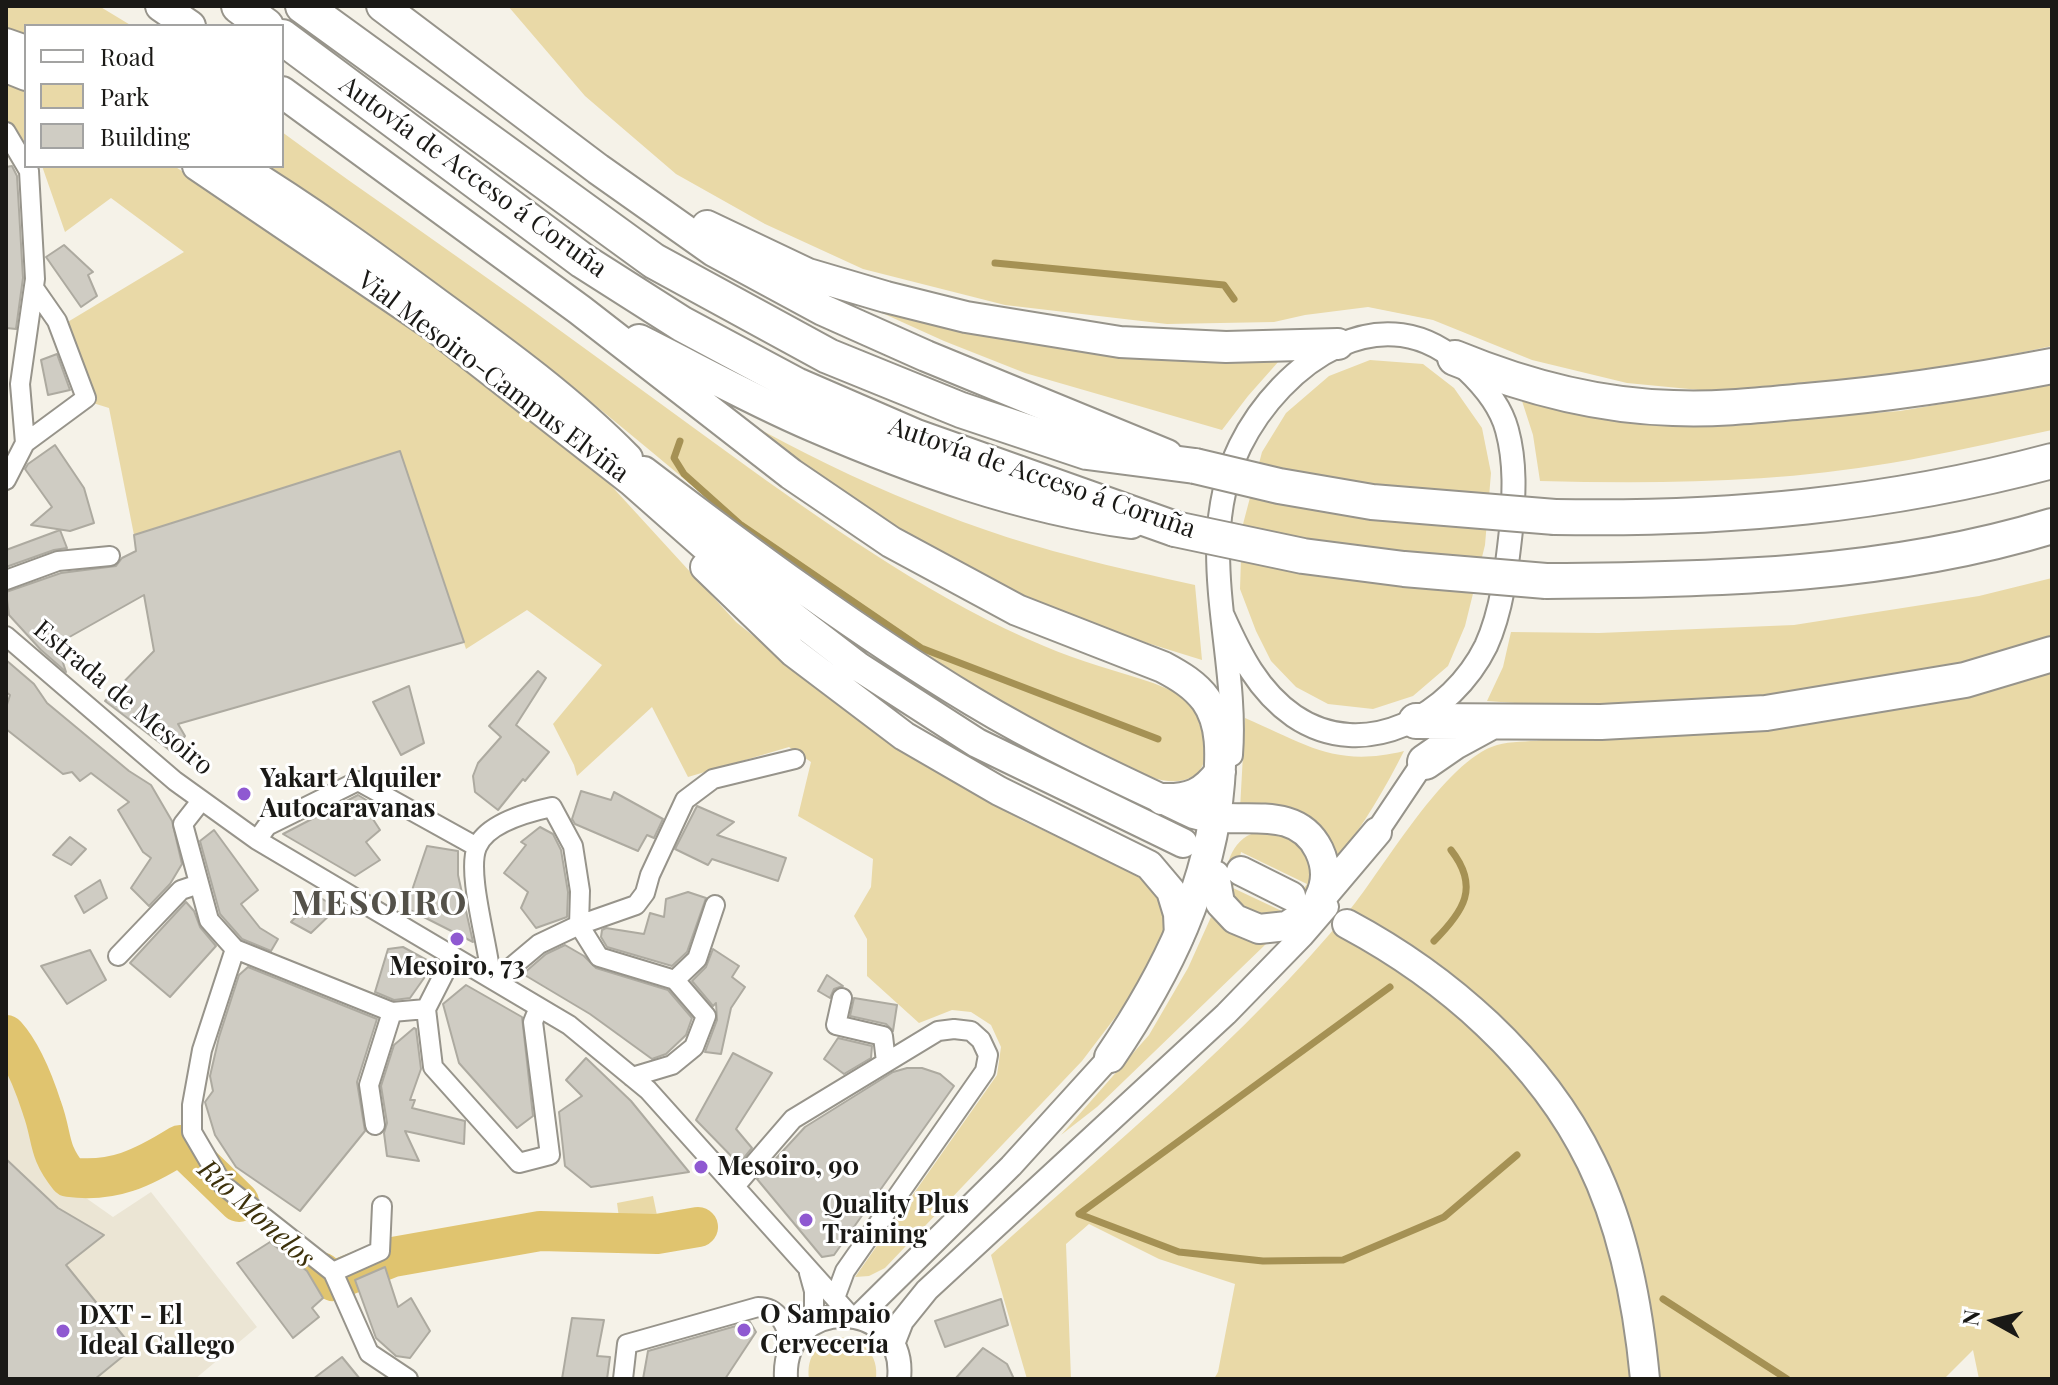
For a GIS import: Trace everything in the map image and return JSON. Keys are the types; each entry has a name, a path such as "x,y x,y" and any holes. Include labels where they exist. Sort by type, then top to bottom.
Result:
{"highway":[{"path":"161,6 187,24"},
{"path":"239,6 263,24"},
{"name":"Autovía de Acceso á Coruña","path":"303,6 654,261 828,356 961,410 1087,452 1195,466 1279,486 1372,502 1555,517 1644,519 1849,503 1980,480 2052,461"},
{"path":"382,6 598,169 714,251 823,310 926,356 1195,466"},
{"name":"Autovía de Acceso á Coruña","path":"284,38 583,261 682,324 796,385 916,437 1175,529"},
{"path":"284,93 580,310 791,474 901,548 1017,610 1163,667 1185,679 1207,701 1219,732 1220,819 1179,937 1155,986 1110,1057"},
{"path":"598,169 704,225 808,274 966,317 1120,342 1226,347 1338,344"},
{"name":"Autovía de Acceso á Coruña","path":"580,310 811,425 1002,496 1067,513 1175,529 1303,556 1404,569 1546,581 1672,580 1815,571 1942,553 2052,526"},
{"path":"1455,358 1493,374 1562,392 1671,408 1739,407 1891,394 2052,366"},
{"path":"1431,721 1601,722 1766,713 1965,680 2052,654"},
{"path":"1425,762 1495,720"},
{"path":"1162,799 1193,797 1209,786 1220,772"}],"main road":[{"name":"Vial Mesoiro-Campus Elviña","path":"200,168 430,324 633,472"},
{"name":"Vial Mesoiro-Campus Elviña","path":"242,168 384,264 563,398 686,532 859,667 977,743 1183,843"},
{"path":"633,472 936,678 1056,748 1194,814 1220,819 1273,818 1301,828 1316,844 1324,862 1325,882 1305,897"},
{"path":"633,472 664,524 741,604 793,652 855,701 904,736 964,772 1137,858 1156,871 1171,891 1178,914 1179,937"},
{"path":"1305,897 1228,873 1220,903 1235,919 1259,929 1274,929 1295,923 1305,897 1377,832"},
{"path":"1347,924 1385,945 1433,979 1479,1018 1526,1066 1562,1114 1591,1162 1611,1211 1630,1276 1645,1379"}],"street":[{"path":"7,134 24,163"},
{"path":"25,443 20,384 34,288 27,168"},
{"path":"6,480 25,443 86,398 57,321 34,288"},
{"path":"786,1379 792,1345 814,1323 848,1310 1011,1166 1134,1032 1168,984 1228,873 1220,819 1233,712 1232,681 1217,545 1222,499 1240,447 1270,400 1303,367 1338,344 1392,335 1416,338 1439,348 1455,358 1493,401 1506,427 1513,464 1511,534 1503,583 1487,644 1465,680 1438,706 1431,721 1425,762 1331,901 1302,936 1226,1014 927,1290 902,1321 897,1361"},
{"path":"6,580 58,561 110,556"},
{"path":"1223,616 1240,655 1257,680 1274,699 1310,725 1327,732 1361,735 1431,721"},
{"name":"Estrada de Mesoiro","path":"6,636 175,781 257,840 569,1025 659,1101 806,1267 848,1310 878,1327 897,1361 915,1379"},
{"path":"632,1077 672,1065 694,1047 706,1016 675,980 599,957 579,925 580,891 573,846 552,807 525,813 494,828 477,847 473,874 491,978 508,970 539,944 579,925 636,905 645,893 650,875 685,800 713,779 795,759"},
{"path":"175,781 183,824 209,920 235,949 392,1012 426,1009"},
{"path":"257,840 267,826 358,781 477,847"},
{"path":"183,824 201,801"},
{"path":"118,956 181,890 199,884"},
{"path":"675,980 697,959 715,905"},
{"path":"235,949 202,1050 192,1105 192,1132 223,1185 333,1272 369,1353 408,1379"},
{"path":"453,956 426,1009 433,1067 519,1163 550,1155 533,1022 539,1007"},
{"path":"842,998 836,1025 883,1036 886,1062"},
{"path":"375,1125 369,1085 392,1012"},
{"path":"736,1185 793,1119 938,1031 971,1031 981,1040 988,1055 985,1071 975,1088 845,1271 848,1310"},
{"path":"333,1272 380,1251 382,1206"},
{"name":"Estrada de Mesoiro","path":"806,1267 814,1291 814,1323"},
{"path":"623,1379 627,1344 758,1307 775,1311 787,1329 792,1345"}],"shaded area":[{"path":"6,1058 50,1109 42,1167 113,1217 151,1192 257,1327 195,1379 6,1379"}],"green space":[{"path":"6,6 99,6 129,24 24,24 24,36 6,30"},
{"path":"508,6 2052,6 2052,346 1953,367 1837,381 1710,391 1627,383 1532,360 1433,320 1368,307 1274,322 1167,324 1005,305 863,269 765,224 676,174 585,96"},
{"path":"6,80 24,87 24,141 11,125 6,127"},
{"path":"284,133 855,542 929,588 1005,628 1057,651 1153,683 1182,696 1194,711 1204,740 1205,754 1198,773 1178,781 1150,777 1015,708 884,630 801,572 529,353 415,271 262,168 284,168"},
{"path":"43,168 177,168 407,322 606,480 736,622 878,736 1023,821 1141,875 1158,893 1165,915 1163,940 1136,990 1082,1061 885,1268 869,1276 855,1277 997,1075 1001,1047 991,1025 971,1012 952,1010 919,1023 867,976 867,939 854,916 871,887 873,859 798,816 811,762 789,747 688,777 652,707 577,776 553,724 602,665 527,610 466,649 400,451 134,535 109,408 93,403 66,323 184,252 111,198 65,232"},
{"path":"860,303 1161,356 1279,361 1222,430 1025,373"},
{"path":"1370,360 1423,364 1454,388 1482,428 1491,473 1485,545 1465,626 1448,666 1413,696 1373,709 1328,704 1296,687 1271,661 1240,589 1242,528 1262,452 1286,413 1329,376"},
{"path":"2052,385 2052,430 1847,470 1716,481 1540,481 1533,435 1522,401 1601,413 1728,424 1900,411"},
{"path":"722,408 806,454 939,513 1030,544 1195,585 1202,660 1086,624 954,565 760,441"},
{"path":"2052,578 2052,637 1939,669 1757,700 1584,708 1487,701 1503,667 1511,632 1599,633 1794,625 1979,596"},
{"path":"2052,671 2052,1379 1979,1379 1973,1350 1944,1379 1214,1379 1235,1284 1159,1259 1089,1224 1066,1244 1071,1379 1027,1379 991,1255 1176,1089 1266,1003 1349,911 1437,793 1477,755 1497,745 1514,742 1722,731 1825,720"},
{"path":"1245,718 1304,744 1339,755 1380,756 1404,751 1374,806 1338,858 1322,829 1294,809 1262,804 1240,809"},
{"path":"1271,830 1298,841 1311,858 1313,878 1306,897 1293,912 1275,920 1254,917 1234,901 1229,893 1226,875 1230,857 1240,841","holes":["1241,852 1307,884 1286,913 1233,888"]},
{"path":"1211,917 1241,937 1267,943 1097,1107 1061,1135 1149,1035 1188,968"},
{"path":"653,1196 658,1220 620,1225 617,1203"},
{"path":"840,1337 856,1341 868,1350 875,1363 876,1379 809,1379 809,1363 815,1351 825,1342"}],"building":[{"path":"12,166 17,176 23,278 16,329 6,328 6,167"},
{"path":"64,245 93,272 88,275 97,296 81,307 46,257"},
{"path":"57,354 70,390 48,395 41,360"},
{"path":"55,445 84,488 94,523 70,531 31,525 52,507 25,469"},
{"path":"400,451 464,642 178,724 185,736 172,752 105,701 154,651 144,595 57,644 66,672 9,615 6,592 61,573 116,566 122,558 136,551 134,535"},
{"path":"60,530 67,548 6,567 6,550"},
{"path":"6,660 34,684 47,703 129,771 151,785 172,821 182,864 170,884 149,906 131,888 151,858 143,852 118,810 129,802 91,773 80,781 72,772 63,774 6,729 6,708 10,695 6,692"},
{"path":"538,671 546,678 516,725 549,752 498,810 475,792 473,776 478,763 501,737 489,726"},
{"path":"409,686 424,743 401,755 373,702"},
{"path":"581,791 611,800 614,792 663,819 654,838 647,835 638,851 575,824 572,819"},
{"path":"358,795 376,806 369,813 380,830 366,842 380,860 355,876 283,834"},
{"path":"697,806 734,822 717,835 786,858 778,881 712,859 708,865 675,849"},
{"path":"540,827 553,834 561,850 568,892 567,917 536,928 521,908 528,892 504,873 526,845 521,842"},
{"path":"214,830 258,890 241,904 260,928 278,939 271,951 242,939 220,914 200,841"},
{"path":"70,837 86,849 71,865 53,855"},
{"path":"427,846 458,851 458,875 473,942 406,908"},
{"path":"100,880 107,898 84,913 75,896"},
{"path":"688,892 706,898 687,952 672,966 607,947 601,937 602,930 606,928 644,934 650,913 664,917 666,899"},
{"path":"316,895 337,908 311,933 291,922"},
{"path":"186,902 194,911 200,927 216,946 170,997 130,963"},
{"path":"565,945 584,956 596,968 668,990 692,1018 686,1035 666,1054 652,1059 590,1014 523,974 546,954"},
{"path":"403,947 434,964 410,998 394,1000 375,992 388,949"},
{"path":"713,949 739,966 732,977 745,987 731,1008 721,1054 705,1052 717,1020 716,1003 713,1006 692,981 706,967"},
{"path":"90,950 106,980 67,1004 41,966"},
{"path":"248,967 377,1019 357,1082 365,1131 300,1211 236,1167 215,1135 205,1102 213,1091 210,1076 219,1037 239,975"},
{"path":"827,975 843,986 834,989 830,998 818,991"},
{"path":"466,985 522,1017 533,1116 517,1128 459,1063 443,1004"},
{"path":"854,998 897,1005 893,1031 886,1024 850,1016"},
{"path":"414,1028 421,1069 410,1100 415,1100 412,1108 465,1121 464,1144 405,1131 419,1161 387,1156 384,1133 387,1123 381,1086 394,1045"},
{"path":"838,1038 872,1046 871,1058 844,1074 824,1059"},
{"path":"733,1053 772,1073 736,1129 752,1148 739,1164 696,1120"},
{"path":"586,1058 631,1101 689,1172 591,1187 565,1166 559,1112 582,1096 566,1080"},
{"path":"922,1068 940,1074 954,1086 834,1255 822,1257 757,1179 805,1127 893,1072"},
{"path":"6,1159 58,1208 104,1235 66,1265 133,1348 95,1379 6,1379"},
{"path":"270,1242 307,1271 323,1298 312,1308 319,1317 293,1338 237,1263"},
{"path":"385,1267 398,1307 411,1298 430,1331 410,1358 396,1356 376,1338 355,1280"},
{"path":"1001,1299 1008,1325 945,1347 935,1321"},
{"path":"572,1318 604,1320 597,1356 610,1357 607,1379 562,1379"},
{"path":"750,1322 756,1332 725,1379 643,1379 648,1351"},
{"path":"983,1348 1007,1364 1014,1379 955,1379"},
{"path":"342,1357 360,1379 313,1379"}],"waterway":[{"path":"995,263 1224,285 1234,299"},
{"path":"680,441 674,458 684,474 741,525 921,648 1158,739"},
{"path":"1434,941 1453,919 1465,898 1465,876 1451,850"},
{"path":"1079,1214 1390,987"},
{"name":"Río Monelos","path":"6,1035 27,1069 54,1151 69,1177 114,1176 153,1161 180,1145 239,1202"},
{"name":"Río Monelos","path":"1079,1214 1179,1252 1263,1261 1343,1260 1444,1217 1517,1155"},
{"name":"Río Monelos","path":"321,1272 333,1281 393,1257 540,1231 657,1234 698,1227"},
{"name":"Río Monelos","path":"1663,1299 1787,1379"}],"place":[{"name":"Yakart Alquiler Autocaravanas","path":"244,794"},
{"name":"Mesoiro, 73","path":"457,939"},
{"name":"Mesoiro, 90","path":"701,1167"},
{"name":"Quality Plus Training","path":"806,1220"},
{"name":"O Sampaio Cervecería","path":"744,1330"},
{"name":"DXT - El Ideal Gallego","path":"63,1331"}],"district":[{"name":"MESOIRO","path":"380,904"}]}
